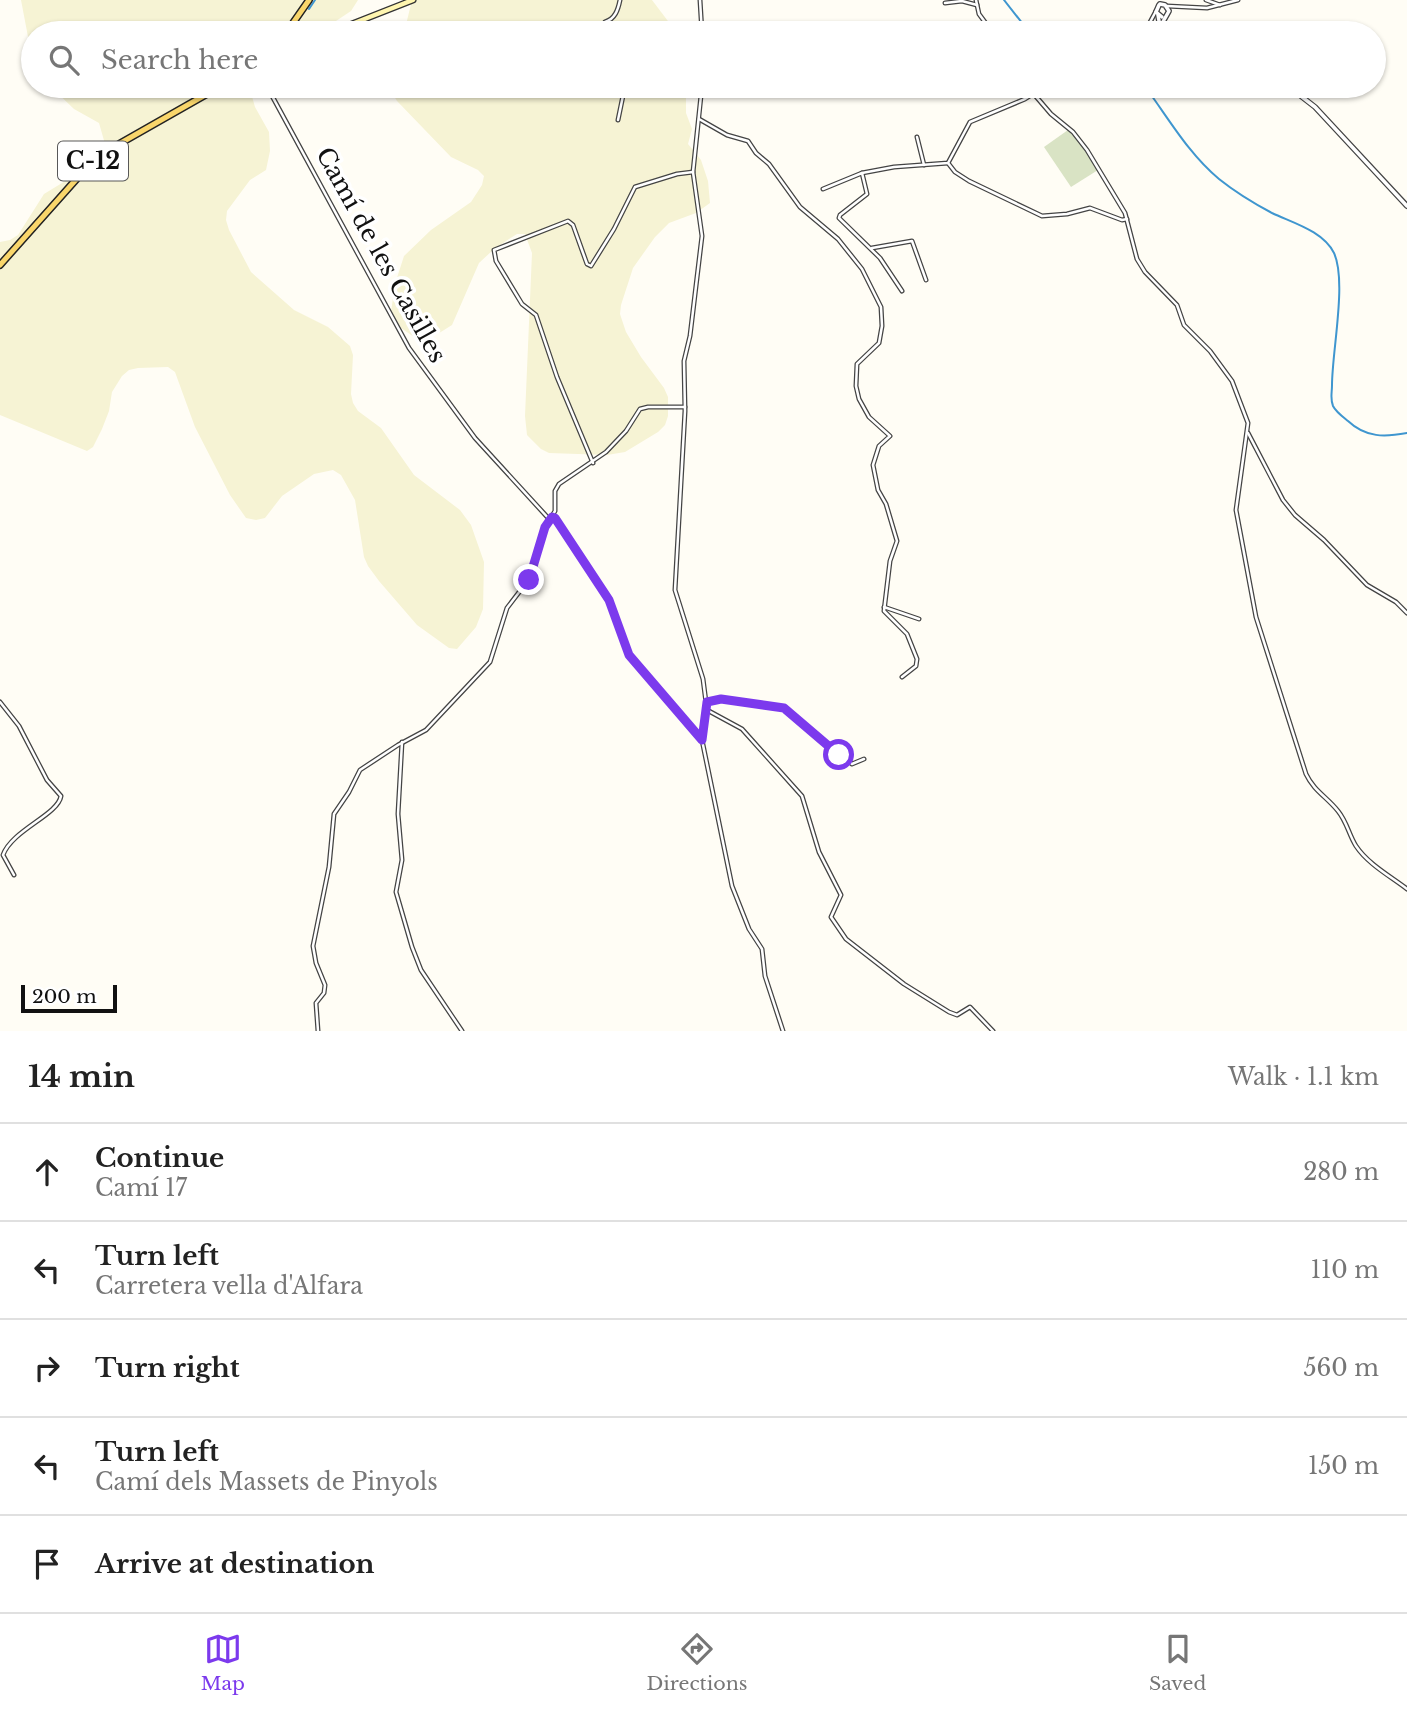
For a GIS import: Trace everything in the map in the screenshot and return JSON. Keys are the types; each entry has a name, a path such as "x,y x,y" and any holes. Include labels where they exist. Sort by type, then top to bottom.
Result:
{"main road":[{"path":"360,21 413,0"},
{"path":"293,21 308,1"},
{"name":"C-12","path":"0,265 89,164 119,144 203,98"}],"street":[{"path":"607,21 616,13 620,0"},
{"path":"700,0 701,21"},
{"path":"976,0 978,12 984,21"},
{"path":"1179,7 1182,0"},
{"path":"1206,0 1222,5"},
{"path":"1164,4 1179,7 1215,7 1238,0"},
{"path":"945,3 962,1 977,5"},
{"path":"1150,21 1164,4"},
{"path":"1162,21 1164,4"},
{"path":"1157,13 1164,16"},
{"path":"1157,13 1159,21"},
{"name":"Camí de les Casilles","path":"274,98 425,372 475,438 551,518 555,518 609,600 629,655 702,740"},
{"path":"618,120 623,98"},
{"path":"701,98 693,172 702,236 690,336 684,361 685,407 675,590 703,678 707,710 702,740 732,886 749,929 762,948 765,975 783,1031"},
{"path":"948,163 971,121 1028,98"},
{"path":"1037,98 1081,141 1127,219 1137,259 1145,272 1177,305 1184,326 1210,351 1232,382 1248,420 1236,510 1256,617 1306,774 1312,786 1337,810 1349,827 1354,844 1364,857 1407,889"},
{"path":"1303,98 1315,107 1407,206"},
{"path":"699,119 727,135 750,142 800,207 839,240 863,272 880,305 883,316 881,340 858,363 856,386 869,417 884,428 890,437 879,446 873,467 897,541 890,559 885,613 907,634 917,659 916,666 902,677"},
{"path":"917,137 924,164"},
{"path":"823,189 862,173 948,163"},
{"path":"948,163 955,172 969,181 1042,216 1067,214 1090,208 1122,220 1127,219"},
{"path":"593,463 557,377 536,315 522,304 496,261 494,250 568,221 573,225 587,264 591,265 614,229 635,187 693,172"},
{"path":"862,173 866,195 838,217 872,248 902,291"},
{"path":"872,248 912,241 926,280"},
{"path":"318,1031 316,1003 324,993 325,985 316,964 313,946 329,867 337,806 349,792 360,770 402,742 426,730 490,662 507,608 515,594 531,578 535,558 556,508 556,488 593,463 620,438 640,410 648,407 685,407"},
{"path":"1247,431 1283,500 1295,515 1324,540 1367,585 1396,602 1407,613"},
{"path":"884,607 919,620"},
{"path":"707,702 721,699 784,708 852,764 864,759"},
{"path":"0,702 19,726 47,780 61,796 58,806 15,838 4,851 3,855 15,875"},
{"path":"707,710 742,729 802,796 820,852 841,895 831,917 846,939 904,984 949,1012 957,1015 970,1007 993,1031"},
{"path":"402,742 398,814 402,860 396,892 421,970 462,1031"}],"shaded area":[{"path":"21,0 358,0 351,11 336,21 25,21"},
{"path":"412,0 652,0 668,21 407,21"},
{"path":"63,98 252,98 269,132 270,151 266,170 250,180 227,211 229,230 251,272 294,310 328,327 350,346 353,355 351,394 358,411 381,428 414,475 460,510 471,525 484,562 483,609 476,627 457,649 449,648 417,625 368,566 364,557 355,500 341,475 333,470 314,474 282,496 265,518 246,518 230,495 195,427 175,372 168,367 138,368 129,370 122,376 112,392 102,429 93,447 87,451 0,415 0,242 18,235 44,194 85,169 107,151 99,123 74,109"},
{"path":"395,98 686,98 686,113 692,129 688,144 701,160 708,181 710,203 696,213 669,223 655,237 633,268 620,314 626,332 668,397 668,416 665,425 658,432 625,452 607,455 549,453 527,435 525,416 532,253 525,234 517,234 509,239 479,263 452,325 436,335 417,339 401,328 391,312 395,284 404,256 431,230 471,202 482,185 484,176 478,170 451,157"}],"green space":[{"path":"1068,130 1098,170 1071,187 1044,147"}],"waterway":[{"path":"309,9 315,0"},
{"path":"1004,0 1021,21"},
{"path":"1153,98 1190,149 1219,179 1265,209 1315,233 1329,245 1338,265 1339,281 1331,396 1333,406 1362,431 1383,435 1407,433"}],"route":[{"path":"529,580 545,527 552,517 555,518 609,600 629,655 702,740 707,702 721,699 784,708 839,755"}]}
